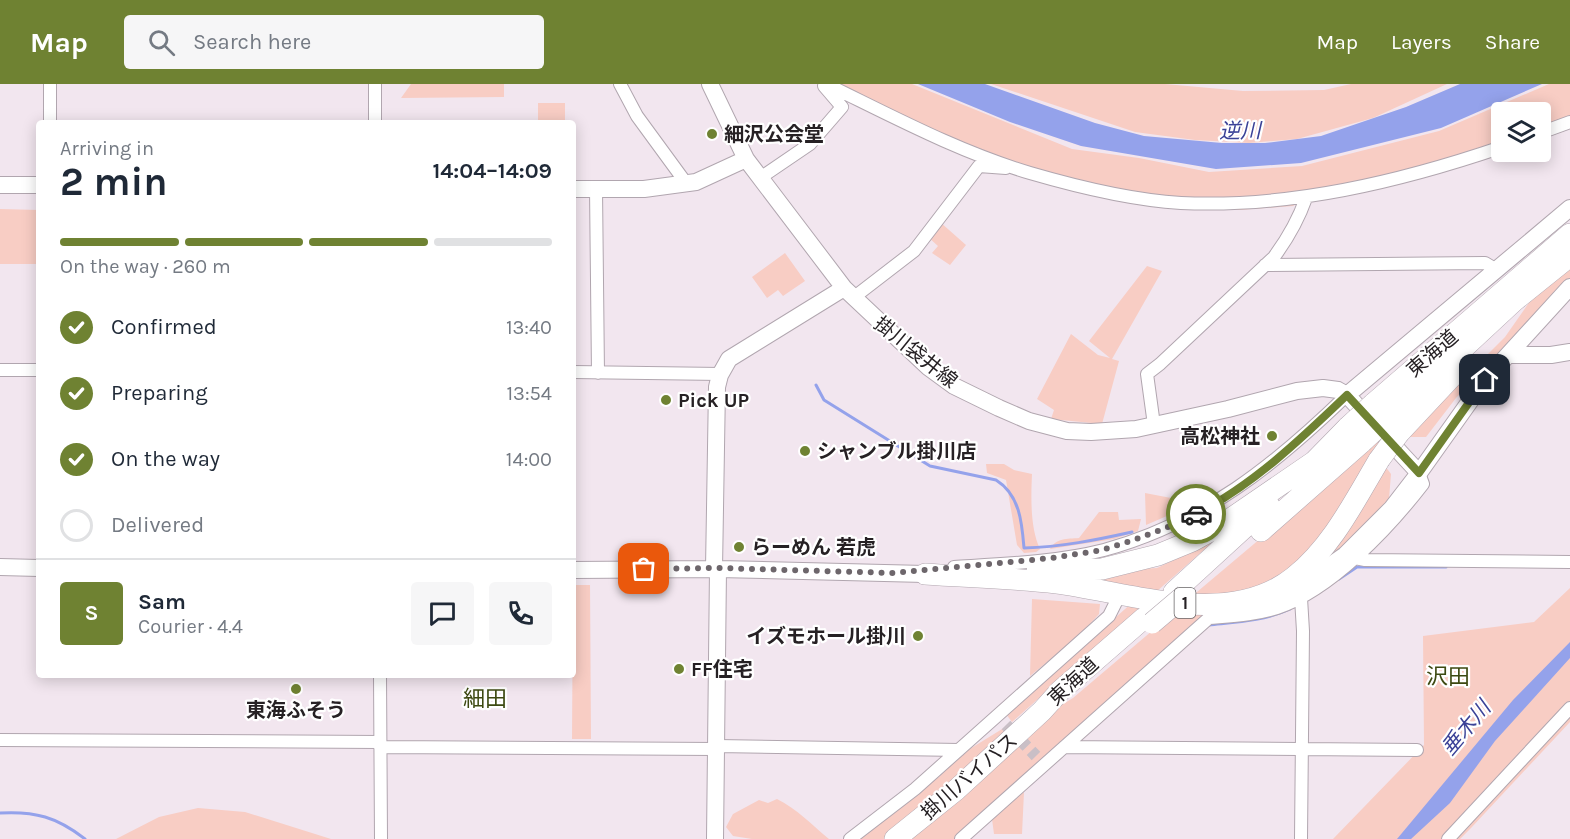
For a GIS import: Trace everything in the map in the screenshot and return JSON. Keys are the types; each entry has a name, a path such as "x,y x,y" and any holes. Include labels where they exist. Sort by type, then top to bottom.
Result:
{"highway":[{"name":"東海道","path":"1387,418 1570,234"},
{"name":"東海道","path":"1180,593 1315,461 1355,434 1387,418 1514,301 1570,256"},
{"name":"1","path":"925,574 1054,583 1156,600 1200,604 1219,605 1244,602 1268,593 1293,578 1326,544 1379,460 1387,418"},
{"name":"東海道","path":"1042,711 1060,691 1180,593 1355,434"},
{"name":"1","path":"925,574 1102,569 1158,555 1192,541 1223,524 1315,461"},
{"name":"掛川バイパス","path":"895,839 956,790 1042,711"}],"main road":[{"name":"掛川袋井線","path":"710,84 746,159 849,293 928,367 954,386 1029,421 1068,430 1090,432 1136,429 1297,391 1323,388 1338,390 1347,395"},
{"path":"576,189 644,189 686,183 704,179 746,159"},
{"path":"0,185 36,185"},
{"path":"1419,473 1347,395 1570,208"},
{"path":"1244,602 1269,601 1286,596 1345,555 1392,508 1485,380 1570,287"},
{"path":"715,839 717,387 729,359 849,293"},
{"path":"1508,355 1551,355 1570,352"},
{"path":"0,567 36,568"},
{"path":"576,570 716,569 925,574"}],"street":[{"path":"50,84 50,120"},
{"path":"375,84 375,120"},
{"path":"620,84 637,116 686,183"},
{"path":"824,84 921,129 1022,170 1095,189 1180,203 1306,198 1381,181 1491,151"},
{"path":"760,178 810,144 842,107 824,84"},
{"path":"1551,130 1570,122"},
{"path":"849,293 914,251 979,166 1022,170"},
{"path":"596,189 598,372"},
{"path":"1154,425 1147,374 1265,265 1288,238 1306,198"},
{"path":"1265,265 1485,263 1495,269"},
{"path":"0,370 36,370"},
{"path":"576,372 721,374"},
{"path":"893,573 1065,557 1102,550 1166,528 1199,512 1236,489 1280,456 1347,395"},
{"path":"961,839 1040,760 1064,747 1209,618 1261,612 1301,598 1330,579 1355,558 1407,504 1423,484 1419,473"},
{"path":"1355,558 1365,560 1570,562"},
{"path":"850,839 915,789 959,750 1002,721 1109,616 1120,594"},
{"path":"1301,598 1303,631 1301,839"},
{"path":"380,678 381,839"},
{"path":"1448,839 1570,708"},
{"path":"0,740 959,750"},
{"path":"1064,747 1417,750"}],"shaded area":[{"path":"411,84 504,84 504,97 401,98"},
{"path":"840,84 912,84 1072,149 1139,158 1209,172 1302,166 1439,131 1491,109 1491,147 1306,198 1293,206 1240,210 1178,209 1133,203 1023,174"},
{"path":"991,84 1165,84 1243,91 1324,90 1351,84 1447,84 1373,118 1297,139 1249,143 1195,140 1135,132"},
{"path":"1549,84 1570,84 1570,116 1551,124 1551,102 1507,102"},
{"path":"538,103 565,103 565,120 538,120"},
{"path":"0,209 36,210 36,264 0,264"},
{"path":"940,222 966,245 950,265 932,253 938,246 928,237"},
{"path":"785,253 805,281 783,296 778,290 767,298 752,277"},
{"path":"1570,265 1570,280 1456,398 1426,437 1405,437 1505,337 1535,294"},
{"path":"1147,266 1162,271 1112,359 1119,361 1102,424 1051,419 1054,410 1037,399 1071,334 1098,355 1110,358 1089,341"},
{"path":"1457,367 1307,558 1243,596 1191,597 1362,453"},
{"path":"986,464 1004,464 1014,470 1032,474 1033,522 1040,549 1036,552 1024,553 1017,545 1006,480 987,473"},
{"path":"1385,466 1391,474 1389,499 1345,548 1323,561"},
{"path":"1145,493 1197,503 1146,525"},
{"path":"1099,512 1118,512 1119,520 1141,519 1138,531 1114,539 1050,549 1059,541 1079,538"},
{"path":"1214,541 1156,592 1031,576 1157,568"},
{"path":"576,585 590,585 591,739 572,739 572,678 576,678"},
{"path":"1570,588 1570,722 1471,828 1460,839 1333,839 1424,745 1423,636 1534,622"},
{"path":"1032,599 1100,604 1099,614 1080,635 1030,676"},
{"path":"1133,602 1139,606 1137,611 1012,722 1006,714"},
{"path":"1179,608 1207,615 955,839 860,839 940,776 960,755 1007,726 1047,714 1073,698"},
{"path":"1024,792 1022,834 994,834 992,819"},
{"path":"777,799 798,812 829,839 752,839 733,836 726,827 733,814 759,800 768,803"},
{"path":"198,808 245,812 331,839 116,839 159,817"}],"water":[{"path":"918,84 985,84 1095,123 1144,136 1222,143 1265,143 1321,136 1406,107 1460,84 1542,84 1501,102 1491,102 1491,106 1441,128 1301,163 1216,169 1081,146 1010,122"},
{"path":"1570,642 1570,658 1495,741 1450,803 1411,839 1397,839 1513,700"}],"waterway":[{"path":"816,385 824,400 930,466 996,480 1004,486 1018,510 1024,548 1078,543 1132,532"},
{"path":"1339,579 1357,567 1446,567"},
{"path":"1209,625 1260,619 1290,609"},
{"path":"0,813 24,813 45,817 65,825 85,839"}],"tunnel":[{"path":"1006,725 1036,756"}],"way so far":[{"path":"644,569 718,568 893,573 1065,557 1102,550 1131,541 1196,514"}],"place":[{"name":"細沢公会堂","path":"712,134"},
{"name":"Pick UP","path":"666,400"},
{"name":"高松神社","path":"1272,436"},
{"name":"シャンブル掛川店","path":"805,451"},
{"name":"らーめん 若虎","path":"739,547"},
{"name":"イズモホール掛川","path":"918,636"},
{"name":"FF住宅","path":"679,669"},
{"name":"東海ふそう","path":"296,689"}],"district":[{"name":"沢田","path":"1448,676"},
{"name":"細田","path":"485,698"}],"route":[{"path":"1196,514 1228,496 1280,456 1347,395 1419,473 1485,380"}],"water label":[{"name":"逆川","path":"1240,131"},
{"name":"垂木川","path":"1466,728"}]}
